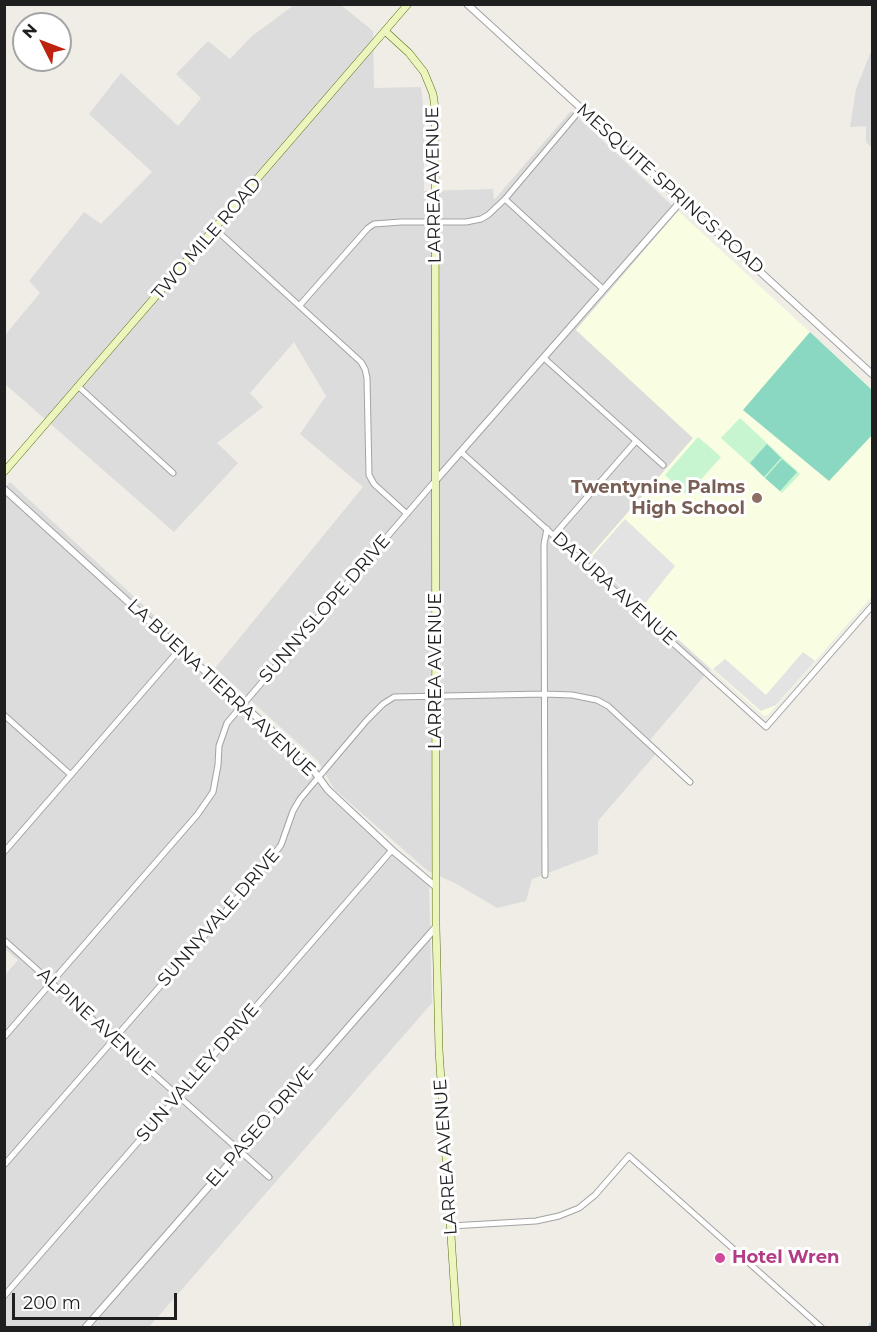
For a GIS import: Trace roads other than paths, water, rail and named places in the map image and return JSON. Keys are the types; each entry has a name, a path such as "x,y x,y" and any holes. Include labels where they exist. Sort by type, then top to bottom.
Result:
{"main road":[{"name":"TWO MILE ROAD","path":"4,472 408,4"},
{"name":"LARREA AVENUE","path":"385,31 409,53 421,68 433,94 435,121 436,927 439,1050 457,1328"}],"street":[{"name":"MESQUITE SPRINGS ROAD","path":"467,4 873,374"},
{"path":"300,305 368,228 382,222 466,222 481,219 505,199 581,109"},
{"path":"505,199 603,289"},
{"name":"SUNNYSLOPE DRIVE","path":"4,1037 208,801 215,784 219,746 224,729 242,704 682,200"},
{"path":"215,229 355,355 365,369 369,475 374,484 407,514"},
{"path":"544,358 663,465"},
{"path":"79,387 173,472"},
{"path":"554,535 636,441"},
{"name":"DATURA AVENUE","path":"461,452 766,727 873,606"},
{"name":"LA BUENA TIERRA AVENUE","path":"4,489 180,650 307,762 328,790 392,850 436,887"},
{"path":"545,875 544,544 547,529"},
{"path":"4,852 180,650"},
{"name":"SUNNYVALE DRIVE","path":"4,1165 266,865 281,845 293,811 300,799 383,704 394,697 546,694 572,695 597,700 608,706 690,782"},
{"path":"4,715 71,775"},
{"name":"SUN VALLEY DRIVE","path":"4,1296 392,850"},
{"name":"EL PASEO DRIVE","path":"85,1328 436,927"},
{"name":"ALPINE AVENUE","path":"4,940 269,1177"},
{"path":"451,1226 536,1221 559,1216 579,1208 594,1195 629,1156 822,1328"}],"place":[{"name":"Twentynine Palms High School","path":"757,498"},
{"name":"Hotel Wren","path":"720,1258"}]}
